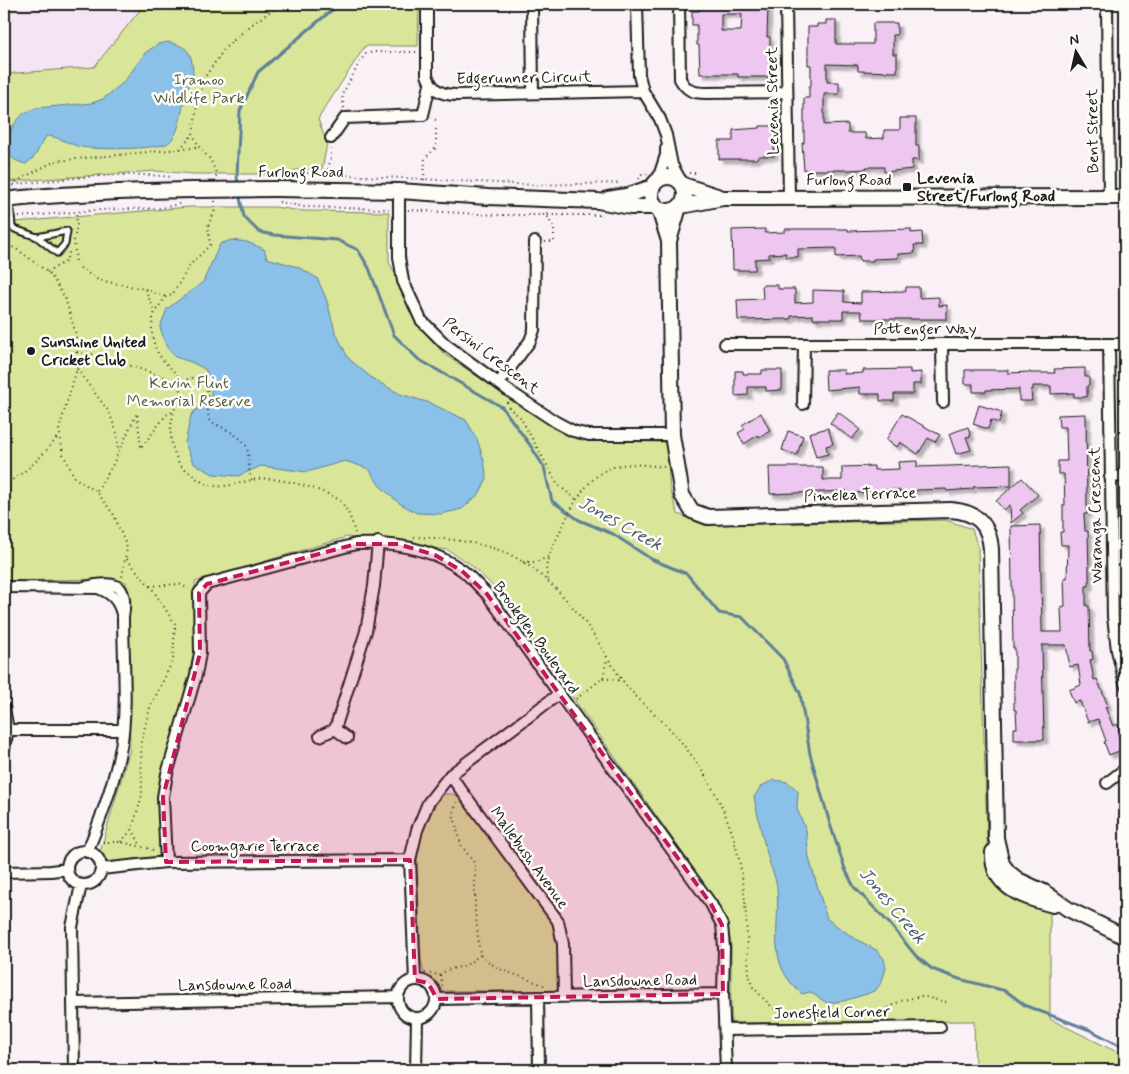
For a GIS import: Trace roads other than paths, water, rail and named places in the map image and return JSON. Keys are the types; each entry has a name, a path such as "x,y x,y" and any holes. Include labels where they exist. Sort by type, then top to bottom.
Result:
{"main road":[{"path":"668,176 681,181 685,198 680,206 669,211 658,208 651,198 657,180 668,176"},
{"name":"Furlong Road","path":"598,201 626,196 657,180"},
{"name":"Furlong Road","path":"681,181 723,198"},
{"name":"Furlong Road","path":"7,200 96,193 191,196 278,189 399,191 424,186 548,200 598,201 631,207 658,208"},
{"name":"Furlong Road","path":"680,206 723,198 1125,197"},
{"name":"Pimelea Terrace","path":"668,241 680,206"},
{"name":"Pimelea Terrace","path":"658,208 668,241 672,435 682,495 692,511 708,517 950,510 968,513 982,522 989,533 991,548 996,838 993,854 994,869 1004,876 1009,888 1042,902 1068,909 1125,937"}],"street":[{"path":"331,138 344,118 423,115 430,85 427,75 428,4"},
{"path":"532,4 533,93"},
{"path":"637,4 639,76 643,91 660,118 666,135 672,165 681,181"},
{"path":"679,4 680,79 684,87 692,92 706,94 787,92"},
{"name":"Levenia Street","path":"786,4 789,197"},
{"name":"Bent Street","path":"1107,4 1109,197"},
{"name":"Edgerunner Circuit","path":"430,85 439,93 452,95 643,91"},
{"path":"657,180 666,155 666,135"},
{"name":"Persini Crescent","path":"399,191 400,268 421,320 445,344 509,391 572,431 589,435 672,435"},
{"path":"499,383 530,341 534,330 535,242"},
{"name":"Pottenger Way","path":"725,344 1125,344"},
{"path":"803,404 804,344"},
{"path":"942,344 943,402"},
{"name":"Waranga Crescent","path":"1108,344 1113,618 1117,650 1125,684"},
{"path":"1110,477 1125,476"},
{"path":"320,736 334,729 366,631 374,586 378,542"},
{"name":"Brookglen Boulevard","path":"166,862 163,797 167,774 196,675 200,653 199,593 207,584 356,544 378,542 398,544 435,555 462,571 487,594 710,904 722,925 726,1070"},
{"path":"4,587 107,584 118,588 124,595 124,710 121,746 100,820 89,847 71,858 67,870 70,879 81,885 93,883 100,874 101,869 97,857 89,847"},
{"path":"85,586 109,592 119,604 123,617"},
{"path":"415,977 410,860 417,830 428,803 450,775 559,694"},
{"path":"4,708 8,730 4,749"},
{"path":"334,729 347,738"},
{"path":"8,730 122,730"},
{"path":"1106,783 1125,769"},
{"name":"Mallebush Avenue","path":"450,775 558,921 563,944 564,997"},
{"name":"Coomgarie Terrace","path":"101,869 166,862 410,860"},
{"path":"4,872 67,870"},
{"path":"74,1070 72,926 81,885"},
{"path":"415,977 428,983 439,999 427,1016 417,1018 404,1013 400,1008 398,997 404,985 415,977"},
{"name":"Lansdowne Road","path":"439,999 723,994"},
{"name":"Lansdowne Road","path":"73,1003 398,997"},
{"path":"538,997 539,1070"},
{"path":"416,1070 417,1018"},
{"name":"Jonesfield Corner","path":"724,1030 940,1027"}],"lane":[{"path":"7,200 12,228 37,237 57,253 65,244 67,231 37,237"}],"water":[{"path":"168,42 186,49 190,55 193,72 177,129 171,141 160,146 150,147 89,148 46,136 35,156 26,164 9,155 4,143 15,123 24,113 36,108 92,103 103,99 124,82 145,53 158,44"},
{"path":"231,240 247,242 264,249 267,258 298,267 317,278 326,298 335,331 348,358 373,379 400,394 430,403 466,420 477,439 484,461 487,479 479,494 462,509 441,514 417,513 399,503 379,485 369,469 345,461 307,472 261,466 238,476 213,474 193,463 185,443 191,415 211,394 211,382 205,369 175,357 166,346 160,327 167,309 203,282 220,244"},
{"path":"774,780 788,782 798,791 797,809 806,830 809,858 827,919 854,938 878,951 884,959 886,968 882,981 876,990 843,1001 827,1003 810,992 802,994 790,982 783,970 778,957 776,883 754,797 761,786"}],"waterway":[{"name":"Jones Creek","path":"238,187 240,111 258,72 339,4"},
{"name":"Jones Creek","path":"239,193 244,217 259,232 337,240 358,250 369,268 394,335 418,359 502,407 544,467 552,501 579,520 613,534 651,559 687,574 719,613 742,617 783,659 800,693 810,754 845,869 854,887 889,923 916,956 932,969 959,979 1006,991 1026,1006 1090,1030 1125,1048"}],"place":[{"name":"Levenia Street/Furlong Road","path":"907,187"},
{"name":"Sunshine United Cricket Club","path":"31,351"}],"park label":[{"name":"Iramoo Wildlife Park","path":"199,89"},
{"name":"Kevin Flint Memorial Reserve","path":"189,392"}]}
